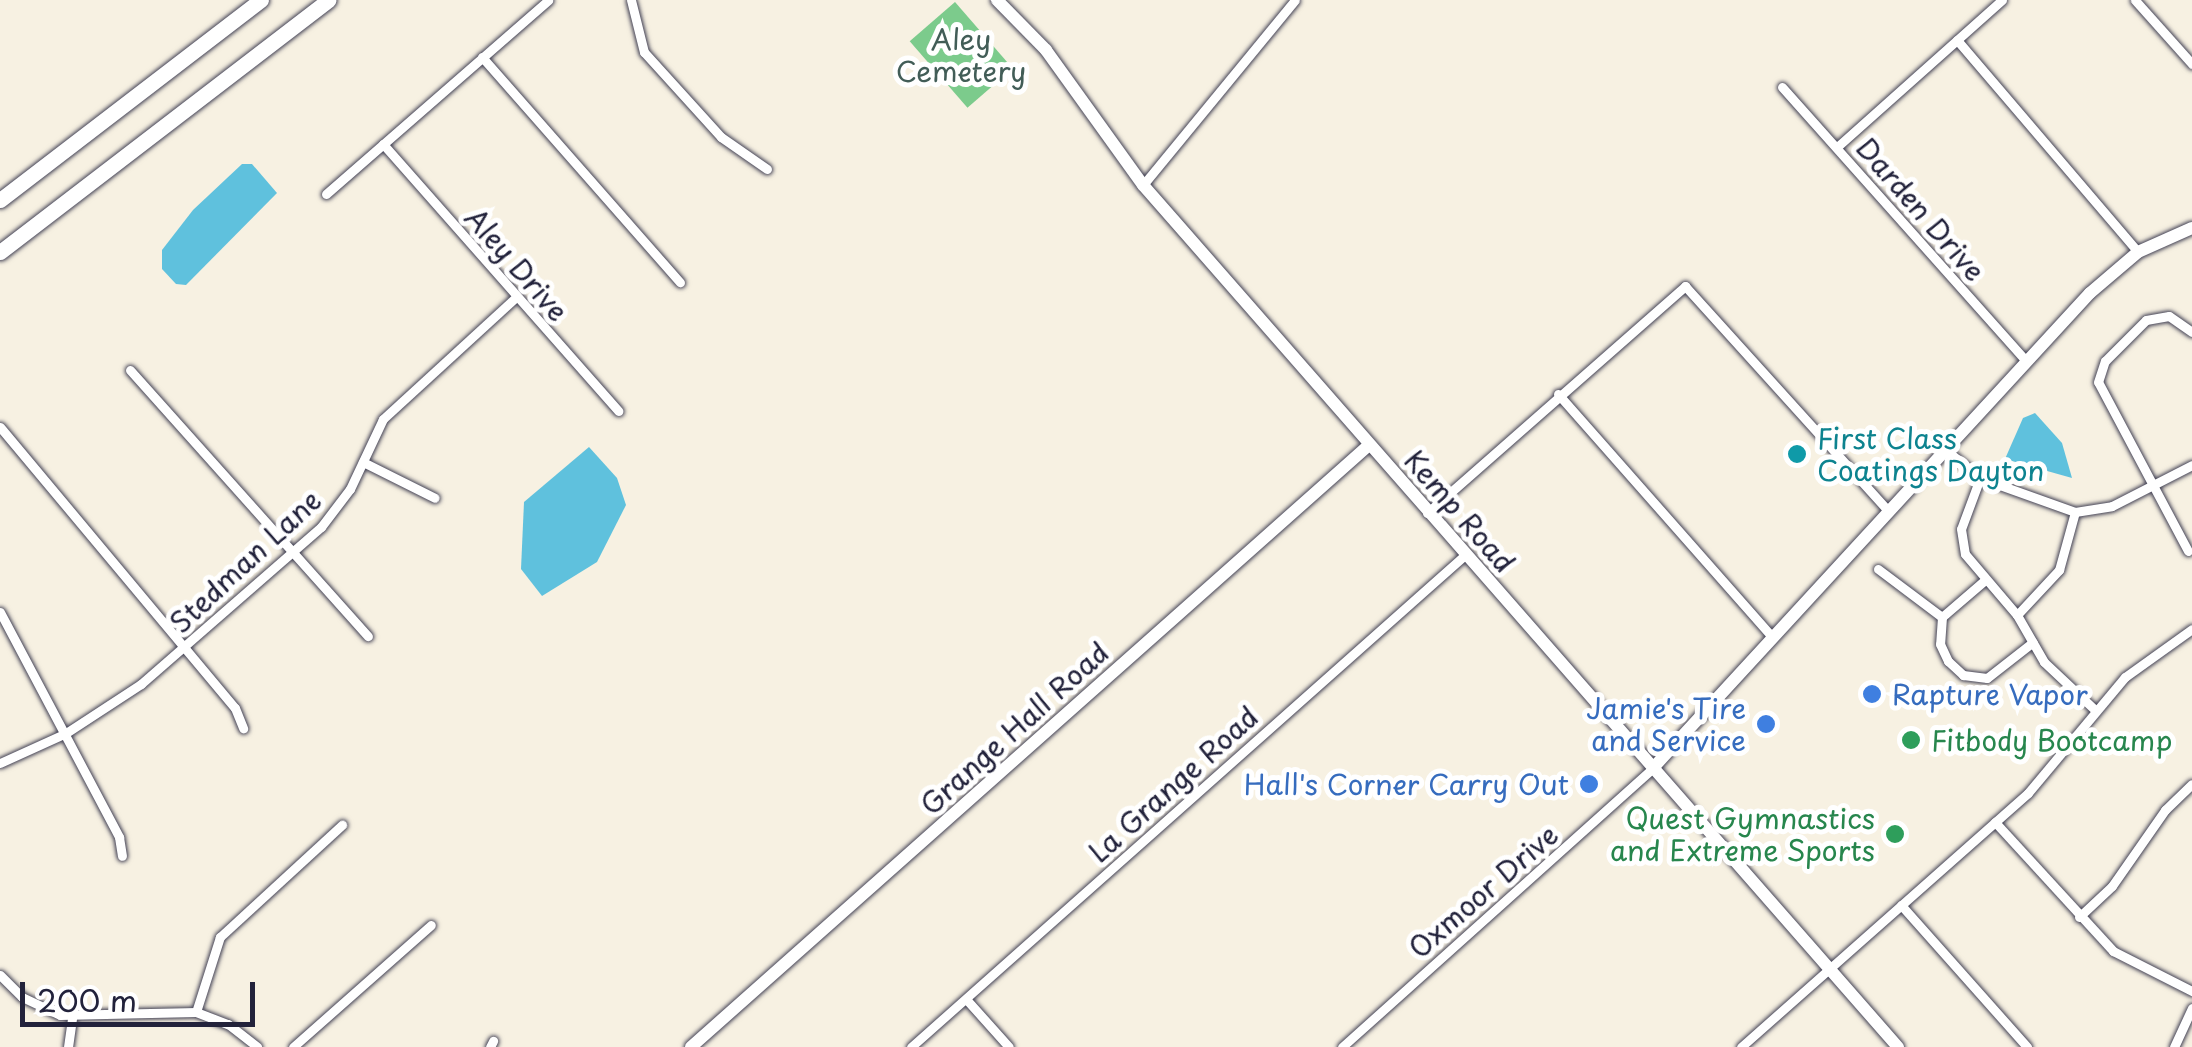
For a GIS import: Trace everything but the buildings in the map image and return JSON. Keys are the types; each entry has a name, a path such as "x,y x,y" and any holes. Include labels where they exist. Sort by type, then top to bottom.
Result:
{"highway":[{"path":"0,200 261,0"},
{"path":"0,252 328,0"}],"main road":[{"name":"Kemp Road","path":"996,0 1046,50 1142,185 1898,1047"},
{"path":"1653,768 2026,361 2138,252 2192,228"},
{"name":"Grange Hall Road","path":"691,1047 1369,445"}],"street":[{"path":"326,194 548,0"},
{"path":"631,0 644,52 721,137 767,169"},
{"path":"1142,185 1295,0"},
{"path":"1837,147 2002,0"},
{"path":"2135,0 2192,64"},
{"path":"1957,40 2138,252"},
{"path":"482,57 680,282"},
{"name":"Darden Drive","path":"1782,87 2026,361"},
{"name":"Aley Drive","path":"384,144 618,412"},
{"path":"1427,513 1677,288 1694,291 1888,512"},
{"name":"Stedman Lane","path":"0,763 66,732 184,648 293,552 336,512 398,403 516,298"},
{"path":"2188,551 2098,382 2105,361 2142,324 2168,316 2192,332"},
{"path":"130,370 368,636"},
{"path":"1558,394 1774,638"},
{"path":"0,427 235,708 243,728"},
{"path":"1946,450 1980,478 2075,512 2104,509 2192,465"},
{"path":"363,462 435,498"},
{"path":"1980,478 1961,529 1966,554 2018,616 2044,662 2094,708"},
{"path":"2018,616 2058,570 2075,512"},
{"name":"La Grange Road","path":"911,1047 1465,555"},
{"path":"1878,569 1942,617"},
{"path":"1942,617 1985,580"},
{"path":"0,612 119,836 122,856"},
{"path":"1942,617 1943,654 1971,678 1987,678 2034,642"},
{"path":"1741,1047 2040,781 2094,708 2147,658 2192,629"},
{"name":"Oxmoor Drive","path":"1342,1047 1653,768"},
{"path":"2080,917 2112,886 2165,810 2192,784"},
{"path":"1996,822 2080,917 2124,960 2192,991"},
{"path":"196,1012 220,938 342,825"},
{"path":"1902,905 2027,1047"},
{"path":"294,1047 431,924"},
{"path":"0,975 36,1006 72,1018 196,1012 228,1024 257,1047"},
{"path":"966,998 1009,1047"},
{"path":"2174,1047 2192,1008"},
{"path":"68,1047 72,1018"}],"green space":[{"name":"Aley Cemetery","path":"955,2 1013,68 967,108 910,41"}],"water":[{"path":"242,164 252,164 277,193 186,285 176,284 162,269 162,250 193,210"},
{"path":"2035,413 2062,443 2072,478 2005,459 2023,418"},
{"path":"589,447 617,478 626,505 597,562 542,596 521,569 524,502"}],"place":[{"name":"First Class Coatings Dayton","path":"1797,454"},
{"name":"Rapture Vapor","path":"1872,694"},
{"name":"Jamie's Tire and Service","path":"1766,724"},
{"name":"Fitbody Bootcamp","path":"1911,740"},
{"name":"Hall's Corner Carry Out","path":"1589,784"},
{"name":"Quest Gymnastics and Extreme Sports","path":"1895,834"}]}
